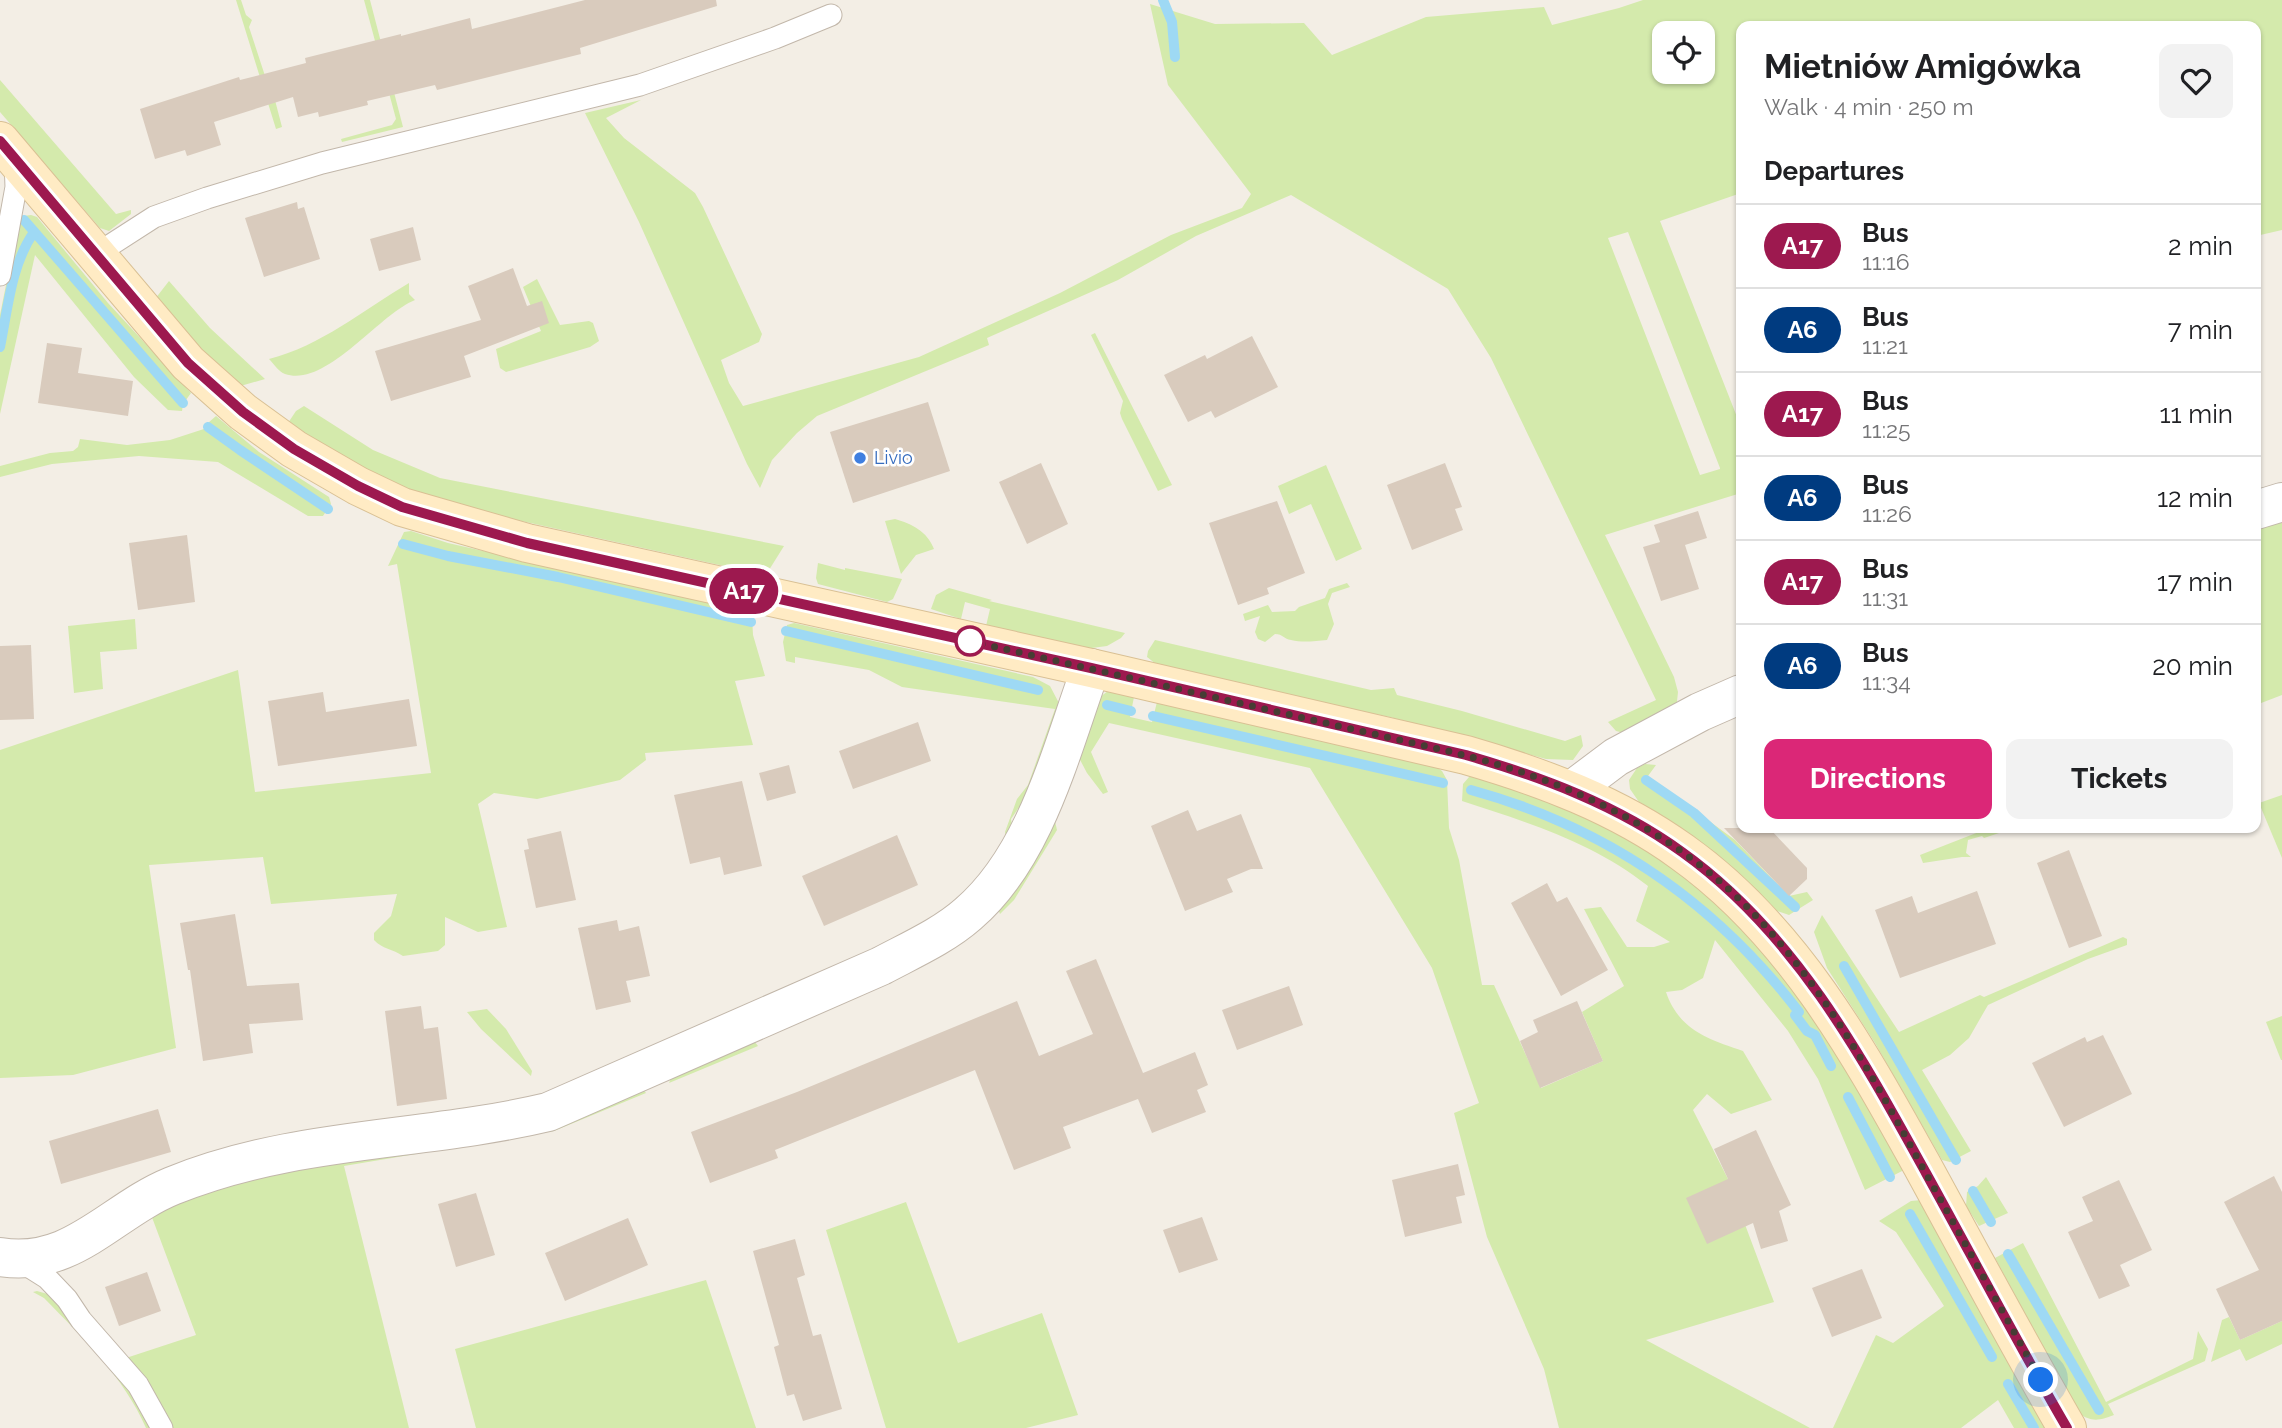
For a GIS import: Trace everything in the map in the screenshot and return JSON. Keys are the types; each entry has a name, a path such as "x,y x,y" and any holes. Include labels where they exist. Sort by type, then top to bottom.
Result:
{"street":[{"path":"7,150 188,363 243,412 294,449 358,486 402,507 527,543 1091,668 1466,755 1572,790 1654,834 1697,863 1737,897 1775,936 1800,967 1868,1067 2067,1428"},
{"path":"2261,508 2282,502"},
{"path":"9,1258 45,1257 67,1249 172,1186 279,1154 327,1144 511,1121 548,1112 881,966 933,939 975,908 998,884 1018,855 1038,814 1091,668"},
{"path":"1572,790 1616,757 1700,712 1736,696"}],"lane":[{"path":"96,255 154,217 207,198 322,163 640,85 775,38 831,15"},
{"path":"0,275 16,187 7,150"},
{"path":"9,1258 47,1278 67,1299 81,1320 138,1385 162,1428"}],"green space":[{"path":"236,0 241,0 246,15 252,20 249,27 268,85 271,85 282,127 276,129"},
{"path":"364,0 370,0 403,127 342,142 341,139 392,125 396,119"},
{"path":"1643,0 2282,0 2282,230 2261,235 2261,21 1736,21 1736,195 1660,221 1736,414 1736,495 1605,535 1674,677 1678,692 1676,711 1628,734 1616,731 1608,722 1656,700 1491,358 1448,289 1291,195 1196,236 1118,280 987,338 989,345 817,416 772,460 760,488 639,222 585,113 641,100 606,118 624,138 695,193 703,207 762,334 759,342 721,360 729,383 743,406 919,357 1060,293 1171,235 1242,208 1251,194 1168,85 1150,4 1215,24 1304,23 1332,55 1426,17 1544,7 1552,25","holes":["1628,232 1720,469 1700,475 1608,238"]},
{"path":"0,80 116,214 131,210 131,214 109,231 100,228 0,112"},
{"path":"31,215 37,217 108,303 191,393 183,404 182,411 168,410 134,377 35,255 0,414 0,315 19,220"},
{"path":"537,279 560,325 589,321 593,323 599,341 590,347 506,372 500,368 496,349 541,331 523,287"},
{"path":"169,281 210,328 265,379 237,387 218,371 155,299"},
{"path":"409,283 409,294 415,300 400,308 334,361 301,375 285,374 269,359 324,336"},
{"path":"1095,333 1172,485 1158,491 1122,419 1120,413 1123,401 1091,335"},
{"path":"304,406 373,450 440,478 784,546 769,570 760,574 454,506 401,488 354,465 288,423 296,411"},
{"path":"216,416 259,452 329,497 331,504 323,516 308,516 218,462 139,456 52,464 0,477 0,466 50,453 73,451 78,447 80,439 127,445 170,440 207,428 208,423"},
{"path":"1326,465 1362,549 1336,561 1311,504 1289,514 1278,486"},
{"path":"2282,509 2282,695 2261,703 2261,515"},
{"path":"895,519 918,529 934,549 916,555 901,574 885,521"},
{"path":"411,531 448,543 750,611 753,635 765,676 735,681 753,745 645,753 646,760 620,780 537,799 494,793 478,804 507,927 478,932 445,917 445,945 438,951 403,956 374,940 374,933 391,916 397,894 271,904 263,857 149,865 176,1048 73,1075 0,1078 0,750 238,670 255,792 431,773 397,564 388,566 404,532"},
{"path":"818,563 902,579 893,599 887,602 818,584"},
{"path":"1347,583 1350,587 1332,593 1328,604 1334,624 1327,640 1296,641 1275,634 1265,642 1258,639 1255,632 1260,616 1245,621 1243,614 1268,605 1272,612 1295,611 1325,598 1329,589"},
{"path":"949,588 992,600 989,601 1125,633 1107,646 1084,649 986,626 990,609 965,602 961,619 931,609 936,595"},
{"path":"135,619 137,649 100,652 103,689 74,693 68,626"},
{"path":"794,623 1033,677 1050,686 1061,707 1034,785 1011,819 1014,838 977,893 842,969 960,901 1007,848 1005,832 1017,799 1028,785 1055,709 902,687 869,670 795,657 795,663 786,661 783,642 787,625"},
{"path":"1155,640 1371,690 1394,688 1397,695 1565,741 1581,735 1583,746 1573,760 1546,759 1390,717 1156,664 1147,657"},
{"path":"1108,691 1134,697 1130,717 1152,722 1157,702 1435,766 1442,771 1447,780 1449,828 1459,860 1482,985 1494,985 1541,1088 1603,1061 1582,1012 1624,986 1584,909 1601,907 1627,947 1654,947 1670,942 1636,921 1648,886 1605,858 1559,835 1462,801 1463,784 1469,777 1479,776 1597,820 1655,853 1699,885 1787,975 1906,1169 1865,1190 1818,1079 1788,1031 1715,940 1703,978 1682,990 1666,992 1679,1016 1696,1031 1743,1051 1772,1100 1731,1114 1707,1094 1693,1110 1728,1179 1774,1302 1646,1340 1810,1428 1559,1428 1544,1369 1487,1237 1454,1113 1479,1103 1432,968 1310,768 1109,723 1091,752 1108,792 1103,794 1078,756 1092,703"},
{"path":"1645,764 1656,765 1648,776 1735,840 1789,896 1807,892 1813,900 1789,915 1777,911 1759,893 1666,819 1639,802 1630,789 1629,780 1637,768"},
{"path":"2282,795 2282,858 2261,808 2261,802"},
{"path":"1053,813 1057,830 1014,900 1000,914 997,906"},
{"path":"1976,833 1999,833 1968,840 1966,853 1971,857 1923,863 1920,855"},
{"path":"1822,915 1899,1032 1980,995 1984,997 2123,937 2127,939 2127,945 2088,959 1988,1005 1969,1038 1950,1055 1922,1070 1971,1151 1950,1162 1942,1160 1875,1043 1827,968 1814,932"},
{"path":"487,1009 506,1029 532,1071 531,1076 481,1029 467,1012"},
{"path":"2282,1016 2282,1060 2281,1060 2266,1022"},
{"path":"749,1035 758,1046 669,1083 676,1067"},
{"path":"639,1084 646,1093 554,1131 344,1166 409,1428 172,1428 158,1400 126,1358 196,1335 150,1212 179,1196"},
{"path":"1986,1177 2008,1213 1979,1226 1966,1206 1967,1192 1978,1186"},
{"path":"1922,1200 2049,1428 2014,1428 1998,1400 1961,1428 1833,1428 1876,1335 1893,1343 1944,1306 1896,1232 1879,1221 1911,1201"},
{"path":"906,1202 958,1343 1042,1313 1078,1415 1026,1428 886,1428 826,1230"},
{"path":"2023,1243 2106,1402 2193,1359 2198,1331 2208,1349 2205,1361 2108,1404 2114,1415 2095,1420 2078,1413 1995,1258"},
{"path":"706,1280 756,1428 476,1428 455,1349"},
{"path":"33,1292 51,1295 122,1378 154,1428 146,1428 137,1409 114,1375 44,1298"},
{"path":"2229,1317 2240,1340 2282,1321 2282,1344 2246,1361 2240,1349 2211,1362 2222,1320"}],"building":[{"path":"585,0 716,0 717,6 580,48 581,54 437,90 435,85 367,101 368,105 319,117 318,112 298,117 293,97 214,122 221,145 187,156 185,150 155,159 140,109 239,77 240,80 306,63 305,58 401,34 470,18 472,29"},
{"path":"297,202 298,209 304,207 320,259 264,277 245,218"},
{"path":"413,227 421,260 379,271 370,239"},
{"path":"513,268 527,306 542,301 549,323 464,356 471,377 391,401 375,351 481,320 468,286"},
{"path":"1252,336 1278,387 1215,418 1211,411 1188,422 1164,375 1205,355 1207,359"},
{"path":"47,343 82,348 78,373 133,381 128,416 38,403"},
{"path":"928,402 950,471 853,503 830,432"},
{"path":"1041,463 1068,524 1027,544 999,482"},
{"path":"1445,463 1462,507 1455,509 1463,530 1412,550 1387,485"},
{"path":"1277,501 1305,573 1267,588 1269,594 1238,605 1209,523"},
{"path":"1698,511 1707,538 1685,545 1699,589 1661,601 1643,547 1660,542 1654,525"},
{"path":"187,535 195,602 138,610 129,543"},
{"path":"31,645 34,719 0,720 0,646"},
{"path":"323,692 326,712 409,699 417,746 278,766 268,701"},
{"path":"918,722 931,761 853,789 839,751"},
{"path":"789,765 796,793 767,801 759,773"},
{"path":"742,781 762,866 724,875 720,857 690,864 674,795"},
{"path":"1188,810 1197,831 1241,814 1263,869 1251,869 1227,879 1233,892 1185,911 1151,826"},
{"path":"1724,828 1736,828 1736,833 1774,833 1807,868 1807,879 1789,896"},
{"path":"561,831 576,900 536,908 524,850 529,849 527,839"},
{"path":"897,835 918,885 824,926 802,876"},
{"path":"2069,850 2102,936 2069,948 2037,863"},
{"path":"1547,883 1557,902 1567,897 1608,970 1561,996 1511,903"},
{"path":"1977,891 1996,944 1900,978 1875,910 1912,896 1918,913"},
{"path":"235,914 247,986 299,983 303,1020 249,1024 253,1053 203,1061 190,970 180,923"},
{"path":"617,920 619,931 639,926 650,976 626,981 631,1002 596,1010 578,928"},
{"path":"1096,959 1143,1073 1195,1052 1208,1085 1197,1090 1206,1112 1152,1133 1138,1099 1063,1127 1071,1148 1014,1170 975,1070 775,1150 778,1158 710,1183 691,1132 797,1092 1017,1001 1039,1056 1093,1034 1066,971"},
{"path":"1289,986 1303,1025 1237,1050 1222,1010"},
{"path":"1577,1001 1603,1061 1540,1088 1520,1041 1538,1032 1533,1020"},
{"path":"421,1006 424,1029 438,1027 447,1099 397,1106 385,1011"},
{"path":"2103,1035 2132,1094 2064,1127 2032,1063 2085,1037 2087,1042"},
{"path":"158,1109 171,1152 61,1184 49,1141"},
{"path":"1756,1130 1791,1205 1779,1211 1788,1241 1761,1249 1753,1223 1707,1244 1686,1198 1728,1179 1714,1149"},
{"path":"1458,1164 1465,1195 1456,1197 1462,1223 1405,1237 1392,1180"},
{"path":"2274,1176 2282,1192 2282,1321 2240,1340 2216,1289 2259,1270 2224,1202"},
{"path":"2119,1180 2152,1250 2120,1265 2130,1286 2099,1299 2068,1232 2093,1221 2082,1197"},
{"path":"476,1193 495,1255 456,1267 438,1204"},
{"path":"1202,1217 1218,1260 1179,1273 1163,1230"},
{"path":"628,1218 648,1265 565,1301 545,1253"},
{"path":"795,1239 805,1275 797,1278 813,1336 821,1334 842,1409 803,1421 794,1394 787,1396 774,1347 779,1345 753,1251"},
{"path":"1862,1269 1882,1318 1832,1337 1812,1288"},
{"path":"147,1272 161,1311 119,1326 105,1287"}],"waterway":[{"path":"1163,0 1172,22 1175,57"},
{"path":"24,220 183,403"},
{"path":"0,347 15,273 34,232"},
{"path":"208,427 328,509"},
{"path":"403,544 751,622"},
{"path":"786,631 1038,690"},
{"path":"1107,705 1131,711"},
{"path":"1153,716 1443,783"},
{"path":"1646,780 1694,813 1795,907"},
{"path":"1471,790 1567,825 1612,847 1654,873 1731,936 1766,972 1799,1012 1795,1015 1807,1031 1815,1035 1831,1066"},
{"path":"1844,966 1956,1160"},
{"path":"1848,1097 1890,1177"},
{"path":"1973,1191 1991,1222"},
{"path":"1910,1214 1992,1357"},
{"path":"2008,1254 2099,1410"},
{"path":"2008,1384 2034,1428"}],"bus line":[{"name":"A17","path":"0,141 188,363 260,426 294,449 358,486 402,507 527,543 1091,668 1466,755 1572,790 1654,834 1693,860 1737,897 1775,936 1800,967 1868,1067 2067,1428"}],"place":[{"name":"Livio","path":"860,458"}],"route":[{"path":"970,641 1466,755 1515,769 1572,790 1681,851 1737,897 1775,936 1800,967 1868,1067 2041,1380"}]}
